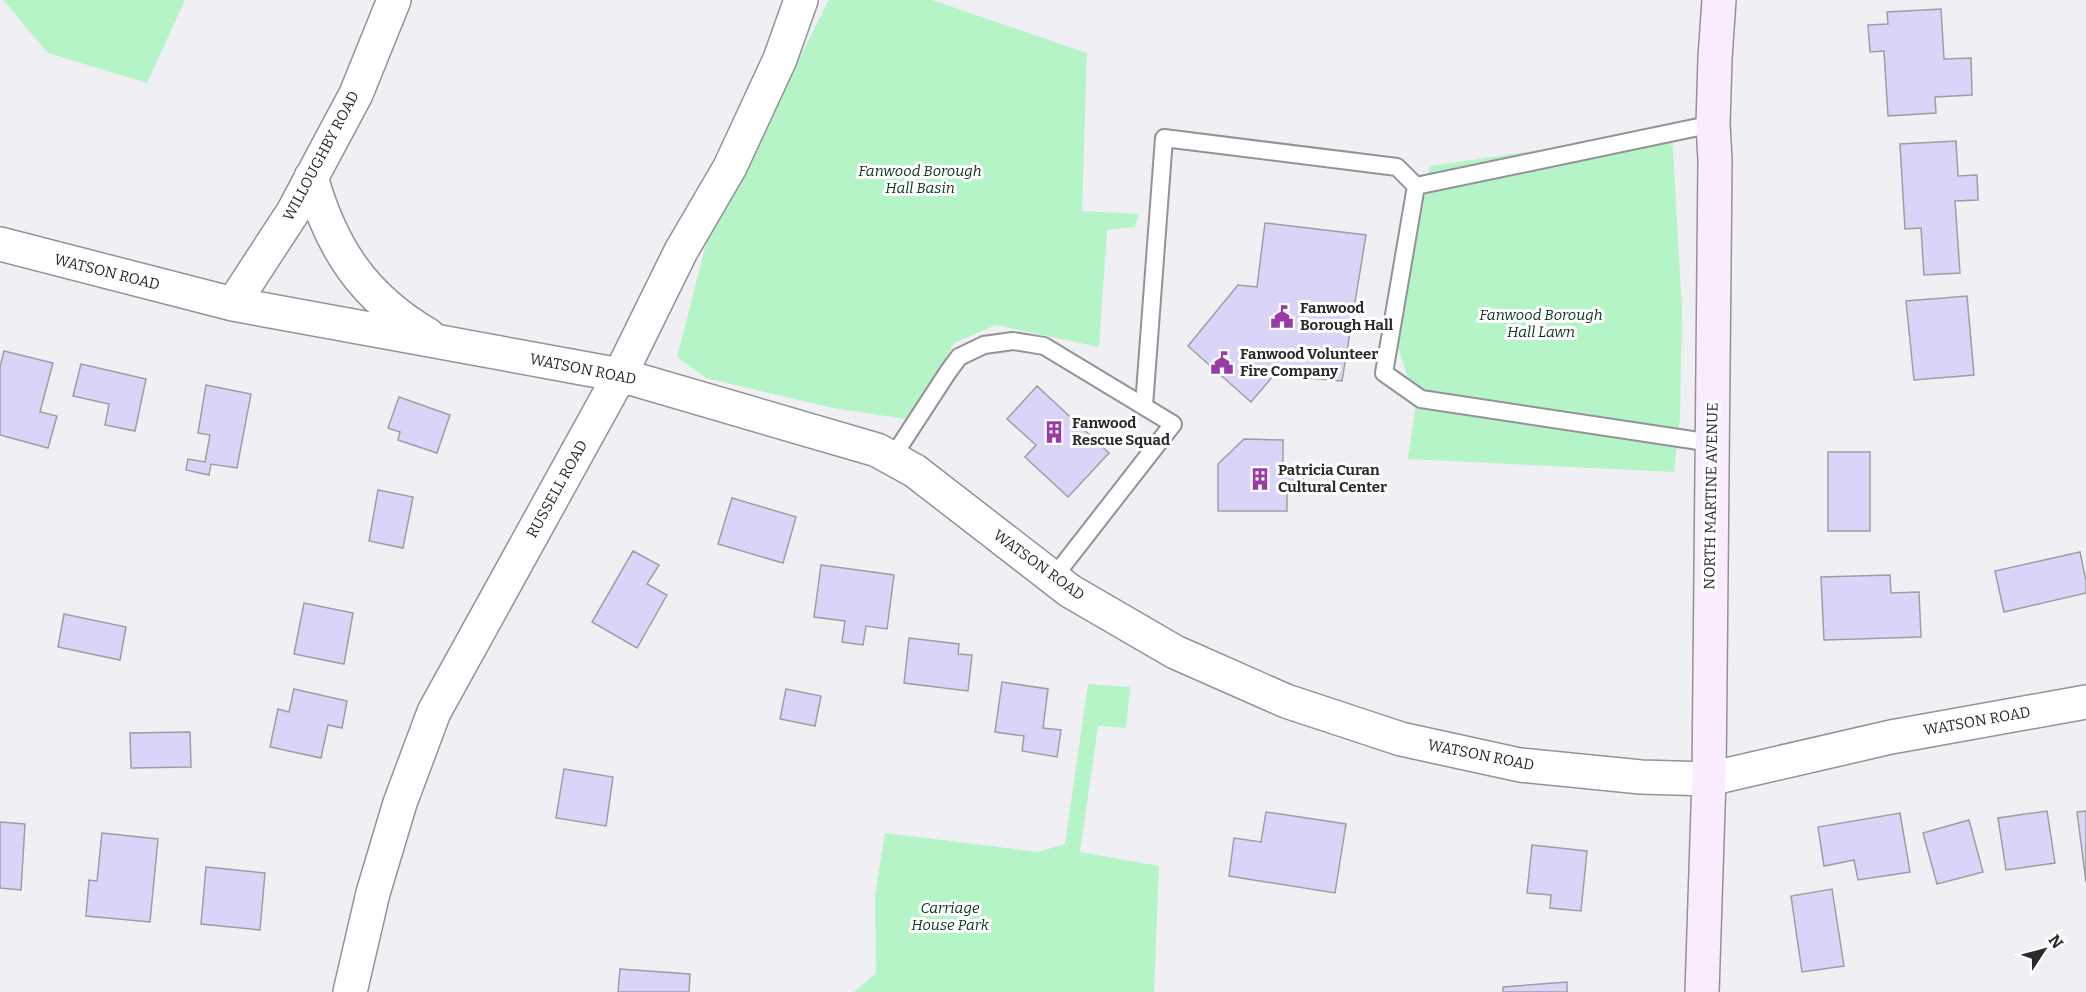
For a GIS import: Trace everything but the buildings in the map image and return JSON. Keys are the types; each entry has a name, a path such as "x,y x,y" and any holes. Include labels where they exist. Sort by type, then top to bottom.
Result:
{"main road":[{"name":"NORTH MARTINE AVENUE","path":"1702,992 1708,779 1715,160 1713,124 1719,0"}],"street":[{"name":"WILLOUGHBY ROAD","path":"233,304 293,212 356,94 394,0"},
{"name":"RUSSELL ROAD","path":"350,992 376,882 400,803 434,712 620,375 681,250 730,167 780,59 801,0"},
{"path":"311,177 328,227 353,270 369,289 406,322 440,342"},
{"name":"WATSON ROAD","path":"0,244 233,304 620,375 877,450 915,471 1070,591 1175,652 1286,701 1401,739 1520,765 1641,777 1708,779 1891,737 2086,702"}],"lane":[{"path":"1416,186 1713,124"},
{"path":"1144,406 1164,138 1397,167 1416,186"},
{"path":"1416,186 1384,372 1421,399 1712,443"},
{"path":"892,458 959,357 984,345 1013,341 1044,346 1173,424 1053,578"}],"green space":[{"path":"3,0 185,0 147,83 48,53"},
{"name":"Fanwood Borough Hall Basin","path":"829,0 932,0 1087,53 1082,211 1139,214 1135,227 1107,230 1099,347 996,325 954,343 912,420 833,408 706,378 677,357 708,236"},
{"name":"Fanwood Borough Hall Lawn","path":"1672,131 1682,310 1680,417 1674,472 1408,459 1416,403 1395,338 1413,228 1430,166"},
{"name":"Carriage House Park","path":"1088,684 1130,687 1126,728 1098,726 1080,852 1159,866 1154,992 854,992 876,973 875,895 885,833 1038,852 1065,844"}],"place":[{"name":"Fanwood Borough Hall","path":"1282,317"},
{"name":"Fanwood Volunteer Fire Company","path":"1222,363"},
{"name":"Fanwood Rescue Squad","path":"1054,432"},
{"name":"Patricia Curan Cultural Center","path":"1260,479"}]}
